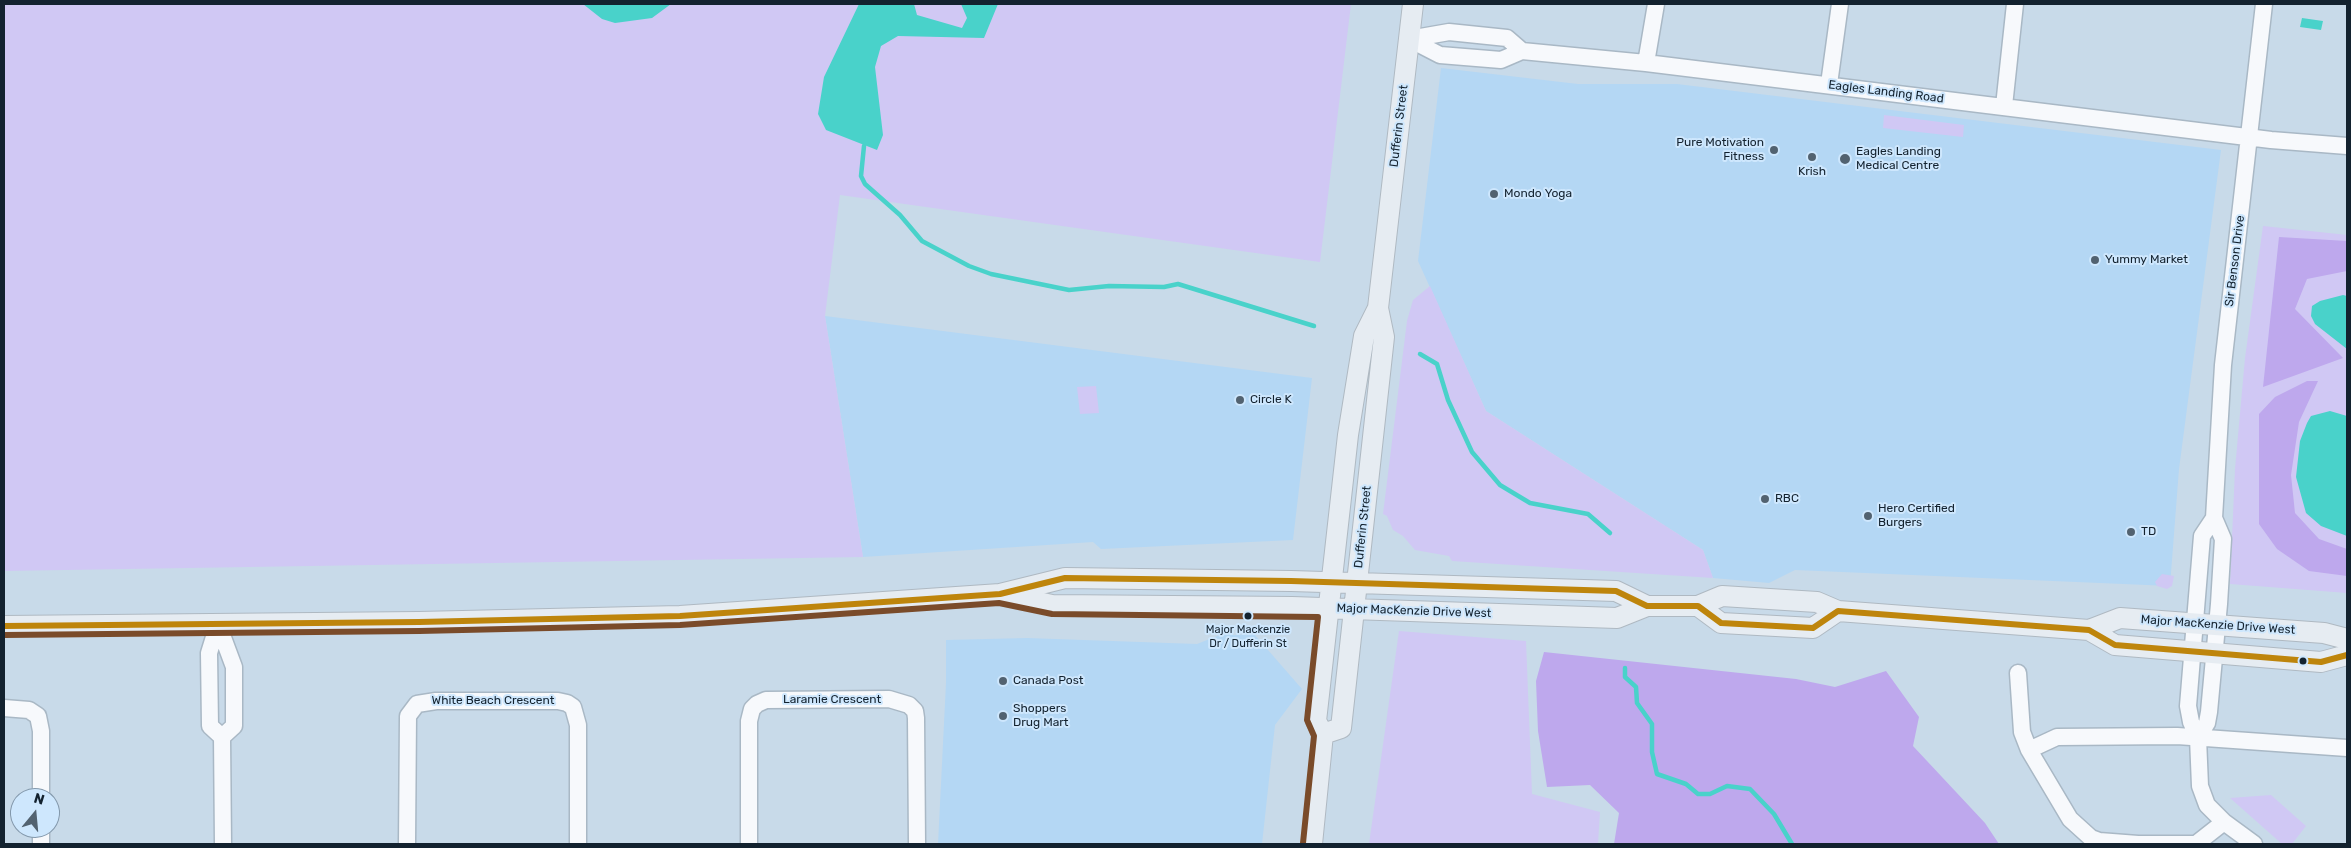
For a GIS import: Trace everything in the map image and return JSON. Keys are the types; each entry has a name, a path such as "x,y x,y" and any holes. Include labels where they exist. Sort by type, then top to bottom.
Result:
{"main road":[{"name":"Dufferin Street","path":"1323,734 1341,728 1384,337 1378,308 1413,4"},
{"name":"Dufferin Street","path":"1312,844 1323,734 1316,721 1348,435 1364,336 1378,308"},
{"name":"Major MacKenzie Drive West","path":"4,626 680,616 1000,594 1065,578 1616,591 1646,606"},
{"name":"Major MacKenzie Drive West","path":"1000,594 1052,605 1328,608 1617,618 1646,606 1698,606 1722,596 1817,602 1838,611 2089,630 2120,618 2324,633 2347,639"},
{"path":"1698,606 1721,623 1813,628 1838,611"},
{"name":"Major MacKenzie Drive West","path":"2089,630 2115,646 2194,650 2321,662 2347,655"}],"street":[{"path":"1646,63 1656,4"},
{"path":"1829,84 1840,4"},
{"path":"2004,106 2015,4"},
{"name":"Sir Benson Drive","path":"2198,738 2207,723 2217,625 2223,539 2214,518 2223,365 2264,4"},
{"name":"Eagles Landing Road","path":"1409,39 1449,32 1507,38 1522,51"},
{"name":"Eagles Landing Road","path":"1409,39 1440,55 1501,60 1522,51 1646,63 2250,137 2347,146"},
{"name":"Sir Benson Drive","path":"2198,738 2191,722 2188,706 2202,536 2214,518"},
{"path":"218,624 209,653 210,726 222,737 222,844"},
{"path":"218,624 234,667 234,726 222,737"},
{"path":"2018,673 2022,732 2029,750 2073,823 2091,838 2099,841 2196,844 2224,822"},
{"name":"Laramie Crescent","path":"749,844 749,721 752,709 757,704 766,700 889,699 909,705 915,711 917,844"},
{"name":"White Beach Crescent","path":"407,844 408,716 417,704 436,701 558,701 573,707 578,725 578,844"},
{"path":"4,708 29,710 38,716 41,731 41,788"},
{"path":"2029,750 2057,737 2198,738 2347,748"},
{"path":"2198,738 2200,786 2207,805 2224,822 2254,844"}],"shaded area":[{"path":"4,4 1351,4 1320,262 840,195 825,316 863,557 4,571"},
{"path":"583,4 671,4 652,18 615,23 602,19"},
{"path":"859,4 914,4 917,15 962,28 967,18 961,4 998,4 984,38 898,36 881,46 875,67 883,135 877,150 826,130 818,114 824,77"},
{"path":"2302,18 2323,21 2321,30 2300,27"},
{"path":"1441,68 1578,84 1677,84 2221,150 2179,469 2170,586 1795,570 1769,583 1713,578 1703,550 1486,411 1418,261"},
{"path":"1884,115 1964,125 1963,137 1883,128"},
{"path":"2263,226 2347,235 2347,593 2230,584 2235,469 2245,358"},
{"path":"2279,237 2347,241 2347,271 2307,279 2295,309 2343,358 2263,387"},
{"path":"1430,286 1486,411 1703,550 1713,578 1452,561 1449,556 1415,550 1403,536 1393,530 1387,516 1383,514 1407,321 1413,300"},
{"path":"2343,295 2347,296 2347,349 2315,324 2311,316 2312,306 2320,301"},
{"path":"825,316 1312,378 1293,540 1101,549 1093,542 863,557"},
{"path":"2307,381 2318,381 2299,422 2291,475 2295,513 2319,539 2347,549 2347,576 2309,571 2277,549 2259,524 2259,414 2275,397"},
{"path":"1096,386 1099,413 1080,414 1077,387"},
{"path":"2330,411 2347,416 2347,536 2321,526 2306,513 2296,477 2300,441 2307,423 2311,416"},
{"path":"2162,574 2174,576 2172,586 2167,589 2157,586 2155,582"},
{"path":"1232,630 1233,635 1254,634 1302,689 1275,725 1262,844 938,844 946,683 946,640 1027,638 1197,644"},
{"path":"1399,631 1526,641 1532,794 1600,812 1598,844 1369,844"},
{"path":"1544,652 1796,679 1835,687 1886,671 1919,717 1913,746 1985,823 1999,844 1614,844 1619,813 1590,785 1547,787 1538,731 1536,681"},
{"path":"2271,795 2306,826 2292,844 2282,844 2230,798"}],"waterway":[{"path":"864,146 861,176 865,184 900,215 922,241 969,266 991,274 1069,290 1109,286 1164,287 1178,284 1314,326"},
{"path":"1420,354 1437,364 1448,400 1472,452 1500,485 1530,503 1588,514 1610,533"},
{"path":"1625,668 1625,677 1636,687 1637,703 1652,724 1652,752 1657,774 1686,784 1698,794 1710,794 1727,786 1750,789 1774,814 1792,844"}],"transit line":[{"path":"4,626 419,622 680,616 1000,594 1065,578 1291,581 1616,591 1647,606 1698,606 1721,623 1813,628 1838,611 2089,630 2115,645 2321,662 2347,655"},
{"path":"4,635 419,631 680,625 999,603 1052,614 1318,617 1307,720 1314,736 1303,843"}],"place":[{"name":"Pure Motivation Fitness","path":"1774,150"},
{"name":"Krish","path":"1812,157"},
{"name":"Eagles Landing Medical Centre","path":"1845,159"},
{"name":"Mondo Yoga","path":"1494,194"},
{"name":"Yummy Market","path":"2095,260"},
{"name":"Circle K","path":"1240,400"},
{"name":"RBC","path":"1765,499"},
{"name":"Hero Certified Burgers","path":"1868,516"},
{"name":"TD","path":"2131,532"},
{"name":"Major Mackenzie Dr / Dufferin St","path":"1248,616"},
{"name":"Canada Post","path":"1003,681"},
{"name":"Shoppers Drug Mart","path":"1003,716"}]}
